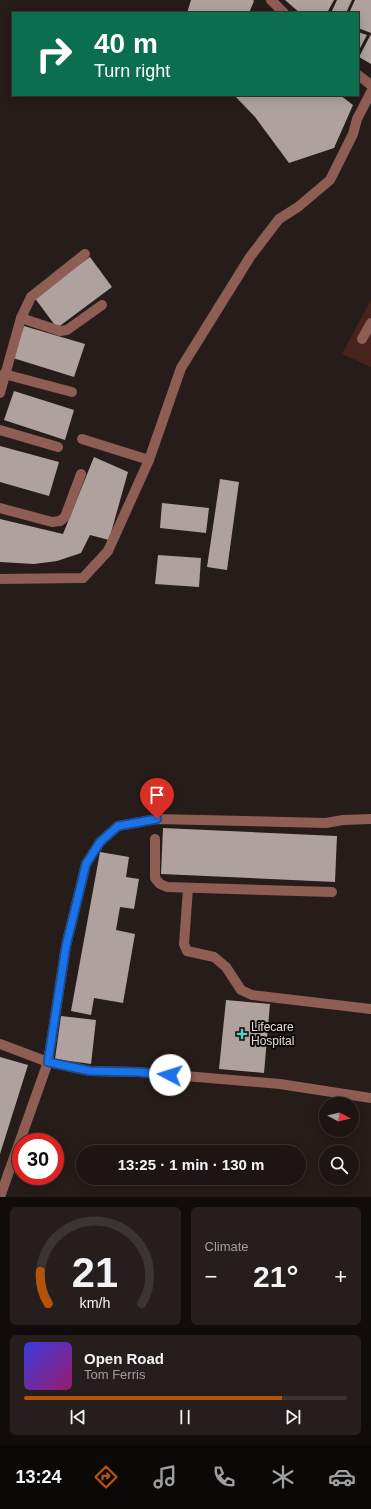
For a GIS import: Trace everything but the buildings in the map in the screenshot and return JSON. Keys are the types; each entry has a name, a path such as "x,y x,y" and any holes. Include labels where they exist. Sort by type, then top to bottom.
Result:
{"street":[{"path":"271,0 283,12"},
{"path":"359,76 371,85"},
{"path":"0,579 84,578 108,551 149,460 181,368 250,257 279,219 298,207 330,180 353,134 357,119 371,92"},
{"path":"0,393 4,374 21,318 31,297 85,254"},
{"path":"21,318 60,331 67,330 102,305"},
{"path":"362,339 371,323"},
{"path":"4,374 72,392"},
{"path":"0,430 58,446"},
{"path":"82,439 149,460"},
{"path":"0,508 52,522 60,521 64,517 80,474"},
{"path":"0,1197 48,1062 66,946 86,864 100,842 118,826 157,819 326,823 343,820 371,819"},
{"path":"156,840 155,878 160,884 167,887 332,892"},
{"path":"188,888 184,944 187,950 214,957 226,967 241,990 252,995 371,1009"},
{"path":"0,1044 48,1062 90,1071 138,1072 280,1084 371,1098"}],"shaded area":[{"path":"371,300 371,367 342,354"}],"place":[{"name":"Lifecare Hospital","path":"242,1034"}],"route":[{"path":"157,819 118,826 100,842 86,864 66,946 48,1062 90,1071 138,1072 170,1075"}]}
